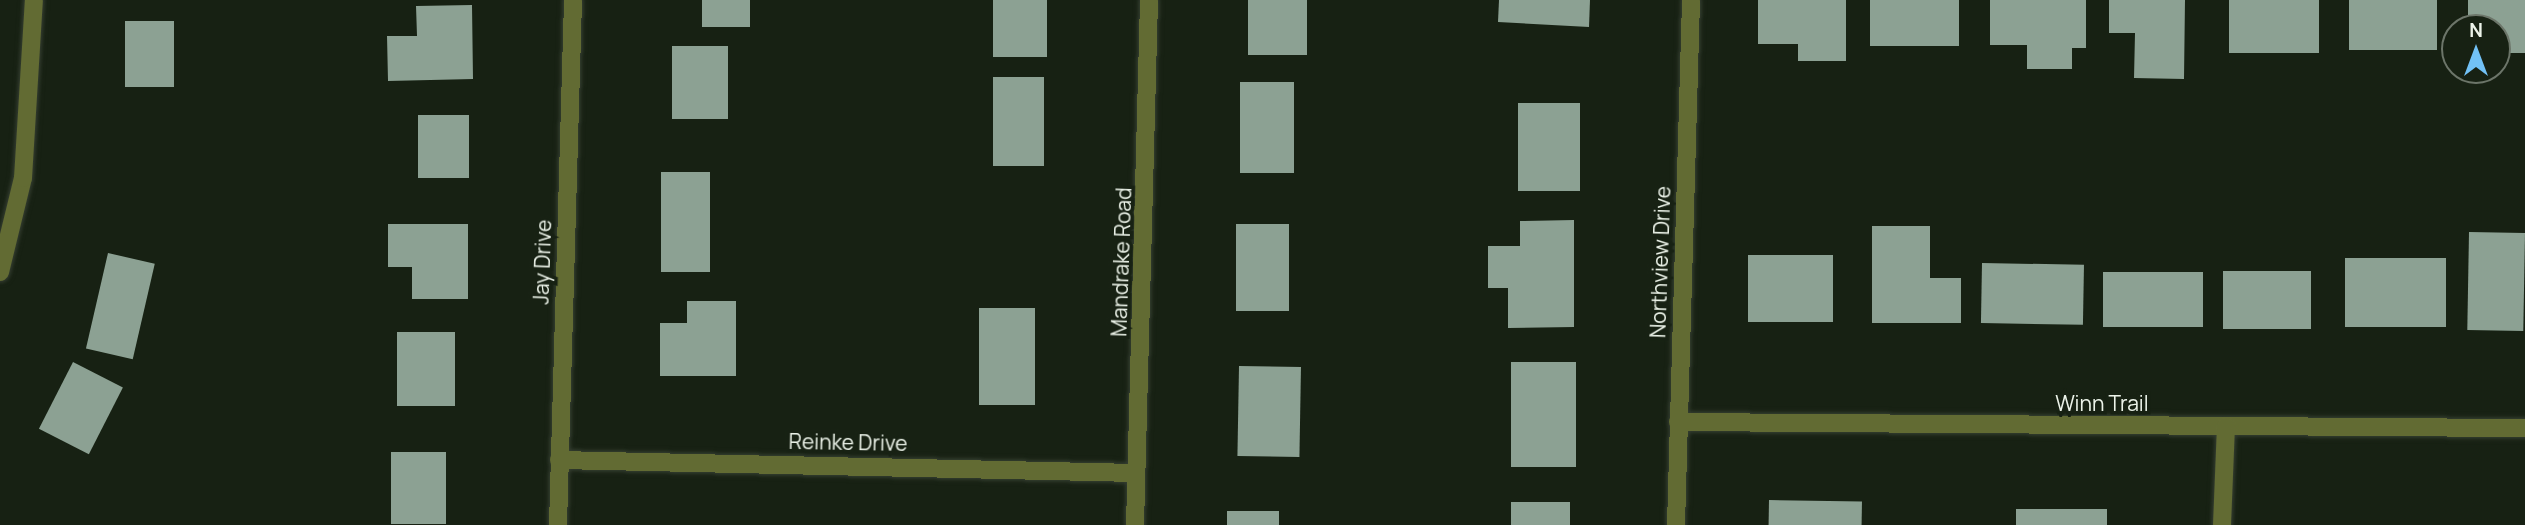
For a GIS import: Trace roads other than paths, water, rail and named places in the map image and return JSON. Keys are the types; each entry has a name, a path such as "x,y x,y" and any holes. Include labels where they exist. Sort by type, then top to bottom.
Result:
{"street":[{"path":"0,272 23,178 34,0"},
{"name":"Jay Drive","path":"558,525 573,0"},
{"name":"Mandrake Road","path":"1135,525 1149,0"},
{"name":"Northview Drive","path":"1676,525 1691,0"},
{"name":"Winn Trail","path":"1678,422 2525,428"},
{"path":"2222,525 2226,426"},
{"name":"Reinke Drive","path":"559,460 1135,474"}]}
